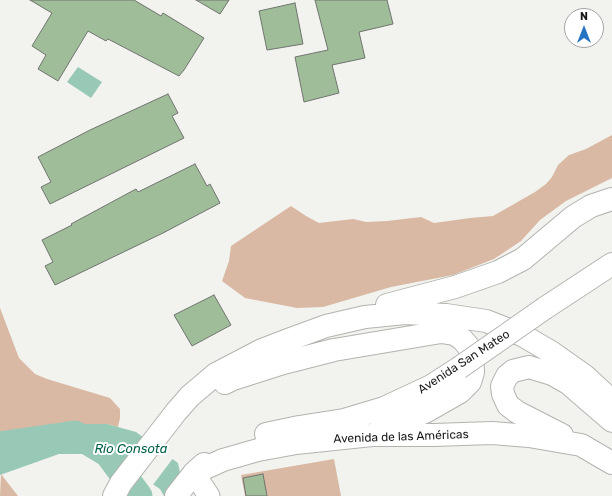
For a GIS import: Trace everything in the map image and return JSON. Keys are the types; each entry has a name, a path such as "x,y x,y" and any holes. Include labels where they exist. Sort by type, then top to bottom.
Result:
{"main road":[{"path":"118,490 155,437 190,396 216,374 254,346 266,339 309,322 418,298 498,272 523,259 573,217 591,206 612,199"},
{"name":"Avenida San Mateo","path":"194,473 213,454 226,447 266,434 344,420 384,408 431,386 544,308 612,264"},
{"path":"216,374 262,350 326,326 365,317 406,313 446,315 486,321 522,335 551,352 585,376 612,401"},
{"path":"176,412 233,379 283,363 334,350 441,332 454,334 462,339 468,346 472,355 473,372 470,382 460,392 425,412 372,435"},
{"path":"581,445 517,412 508,405 503,394 502,386 507,376 513,371 529,367 552,374 568,383 612,421"},
{"name":"Avenida de las Américas","path":"176,496 194,473 223,460 258,450 296,443 372,435 492,433 529,436 581,445 612,463"}],"street":[{"path":"194,473 208,496"}],"shaded area":[{"path":"612,135 612,178 566,201 540,220 521,241 494,259 453,275 391,287 323,307 297,308 245,298 222,281 229,261 231,246 291,206 319,223 353,219 366,222 387,221 421,217 434,223 493,216 546,184 552,177 558,165 569,155 586,149"},
{"path":"0,308 19,358 35,374 110,398 120,409 118,427 107,424 88,424 0,448"},
{"path":"334,459 341,496 245,496 241,475"},
{"path":"1,474 18,496 0,496"}],"water":[{"path":"78,67 102,82 91,98 67,82"},
{"name":"Rio Consota","path":"88,424 107,424 136,432 178,463 183,487 187,496 164,496 160,489 108,454 59,454 0,475 0,448 20,442 51,428"}],"pier":[{"path":"162,448 174,457 152,486 140,478"}],"building":[{"path":"30,0 134,0 161,16 163,13 204,38 179,76 108,39 106,41 88,31 58,81 38,69 46,55 32,46 52,13"},
{"path":"196,0 229,0 220,14"},
{"path":"315,0 387,0 393,24 359,32 365,58 332,65 339,93 304,102 295,57 328,50"},
{"path":"295,3 303,44 267,50 259,11"},
{"path":"168,94 178,113 172,116 184,138 50,204 41,187 51,182 38,157 90,130"},
{"path":"195,164 207,186 210,184 220,203 163,233 55,285 45,266 53,262 42,240 136,189 138,192"},
{"path":"214,295 231,325 192,346 174,315"},
{"path":"263,474 267,496 246,496 243,478"}],"waterway":[{"path":"0,445 75,434 108,454 139,496"}]}
